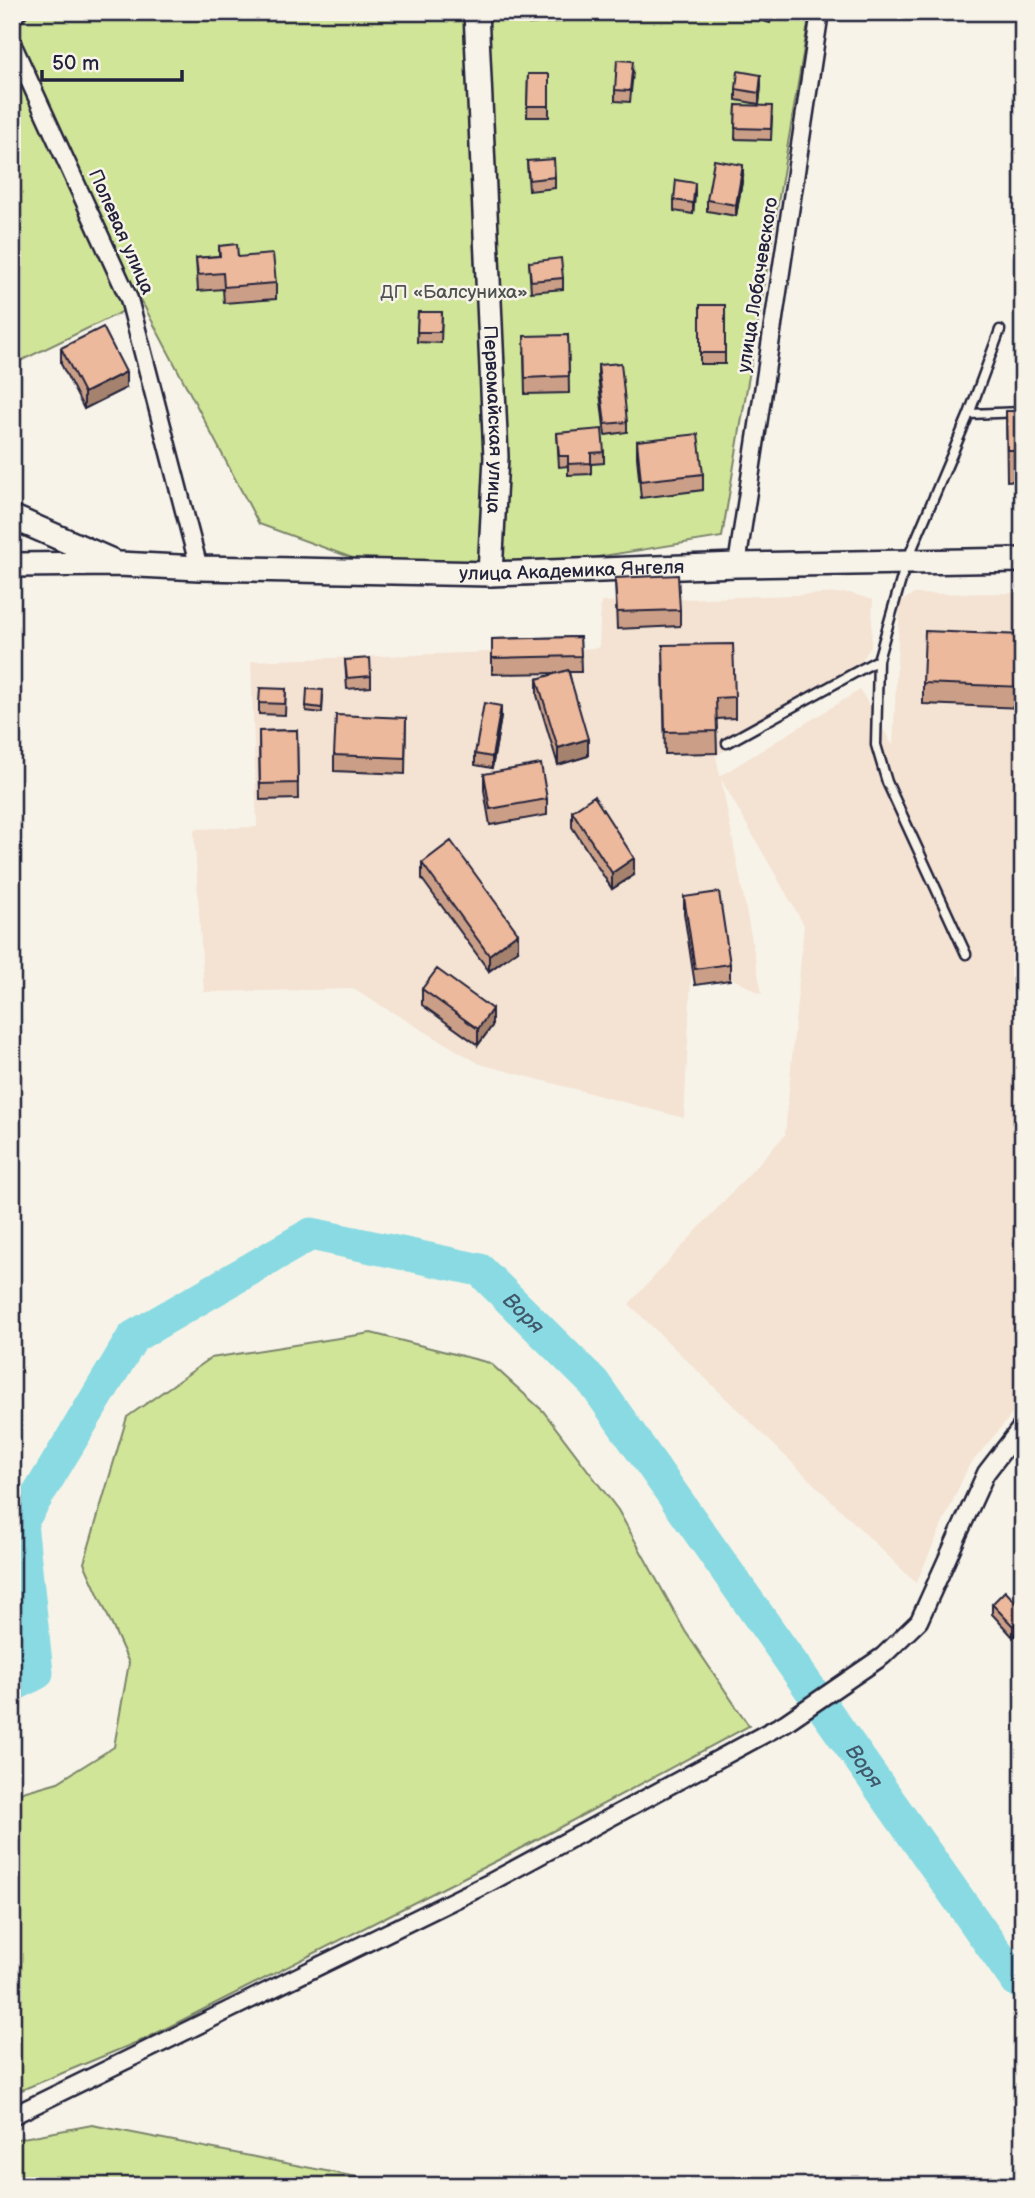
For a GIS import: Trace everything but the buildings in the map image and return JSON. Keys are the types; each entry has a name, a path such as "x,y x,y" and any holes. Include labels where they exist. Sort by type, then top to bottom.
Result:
{"main road":[{"name":"Первомайская улица","path":"476,12 496,457 490,574"},
{"path":"12,517 119,564"},
{"name":"улица Академика Янгеля","path":"12,565 119,564 490,574 737,565 1023,560"}],"street":[{"path":"12,16 18,12"},
{"name":"улица Лобачевского","path":"737,565 820,12"},
{"name":"Полевая улица","path":"12,43 129,299 199,568"},
{"path":"12,2116 489,1883 785,1723 883,1657 919,1621 986,1473 1023,1425"}],"lane":[{"path":"966,954 887,782 876,745 878,660 906,563 969,414 1000,330"},
{"path":"969,414 1023,412"},
{"path":"727,743 878,660"}],"shaded area":[{"path":"850,593 873,600 871,646 856,670 716,756 720,776 860,690 893,746 900,602 914,594 1023,593 1023,1401 968,1467 916,1583 629,1304 785,1135 804,925 721,779 762,994 692,958 684,1118 480,1064 353,989 204,992 194,829 257,827 251,661 599,648 601,602"}],"green space":[{"name":"ДП «Балсуниха»","path":"12,12 810,12 722,537 490,574 388,571 259,524 142,302 12,365"},
{"path":"371,1333 490,1363 543,1411 618,1510 685,1631 749,1726 508,1855 147,2038 12,2094 12,1795 58,1782 114,1747 129,1663 84,1563 127,1417 211,1358"},
{"path":"92,2125 402,2186 12,2186 12,2140"}],"waterway":[{"name":"Воря","path":"12,1686 37,1673 21,1523 133,1337 311,1234 480,1270 594,1383 1015,1979 1023,1985"}]}
